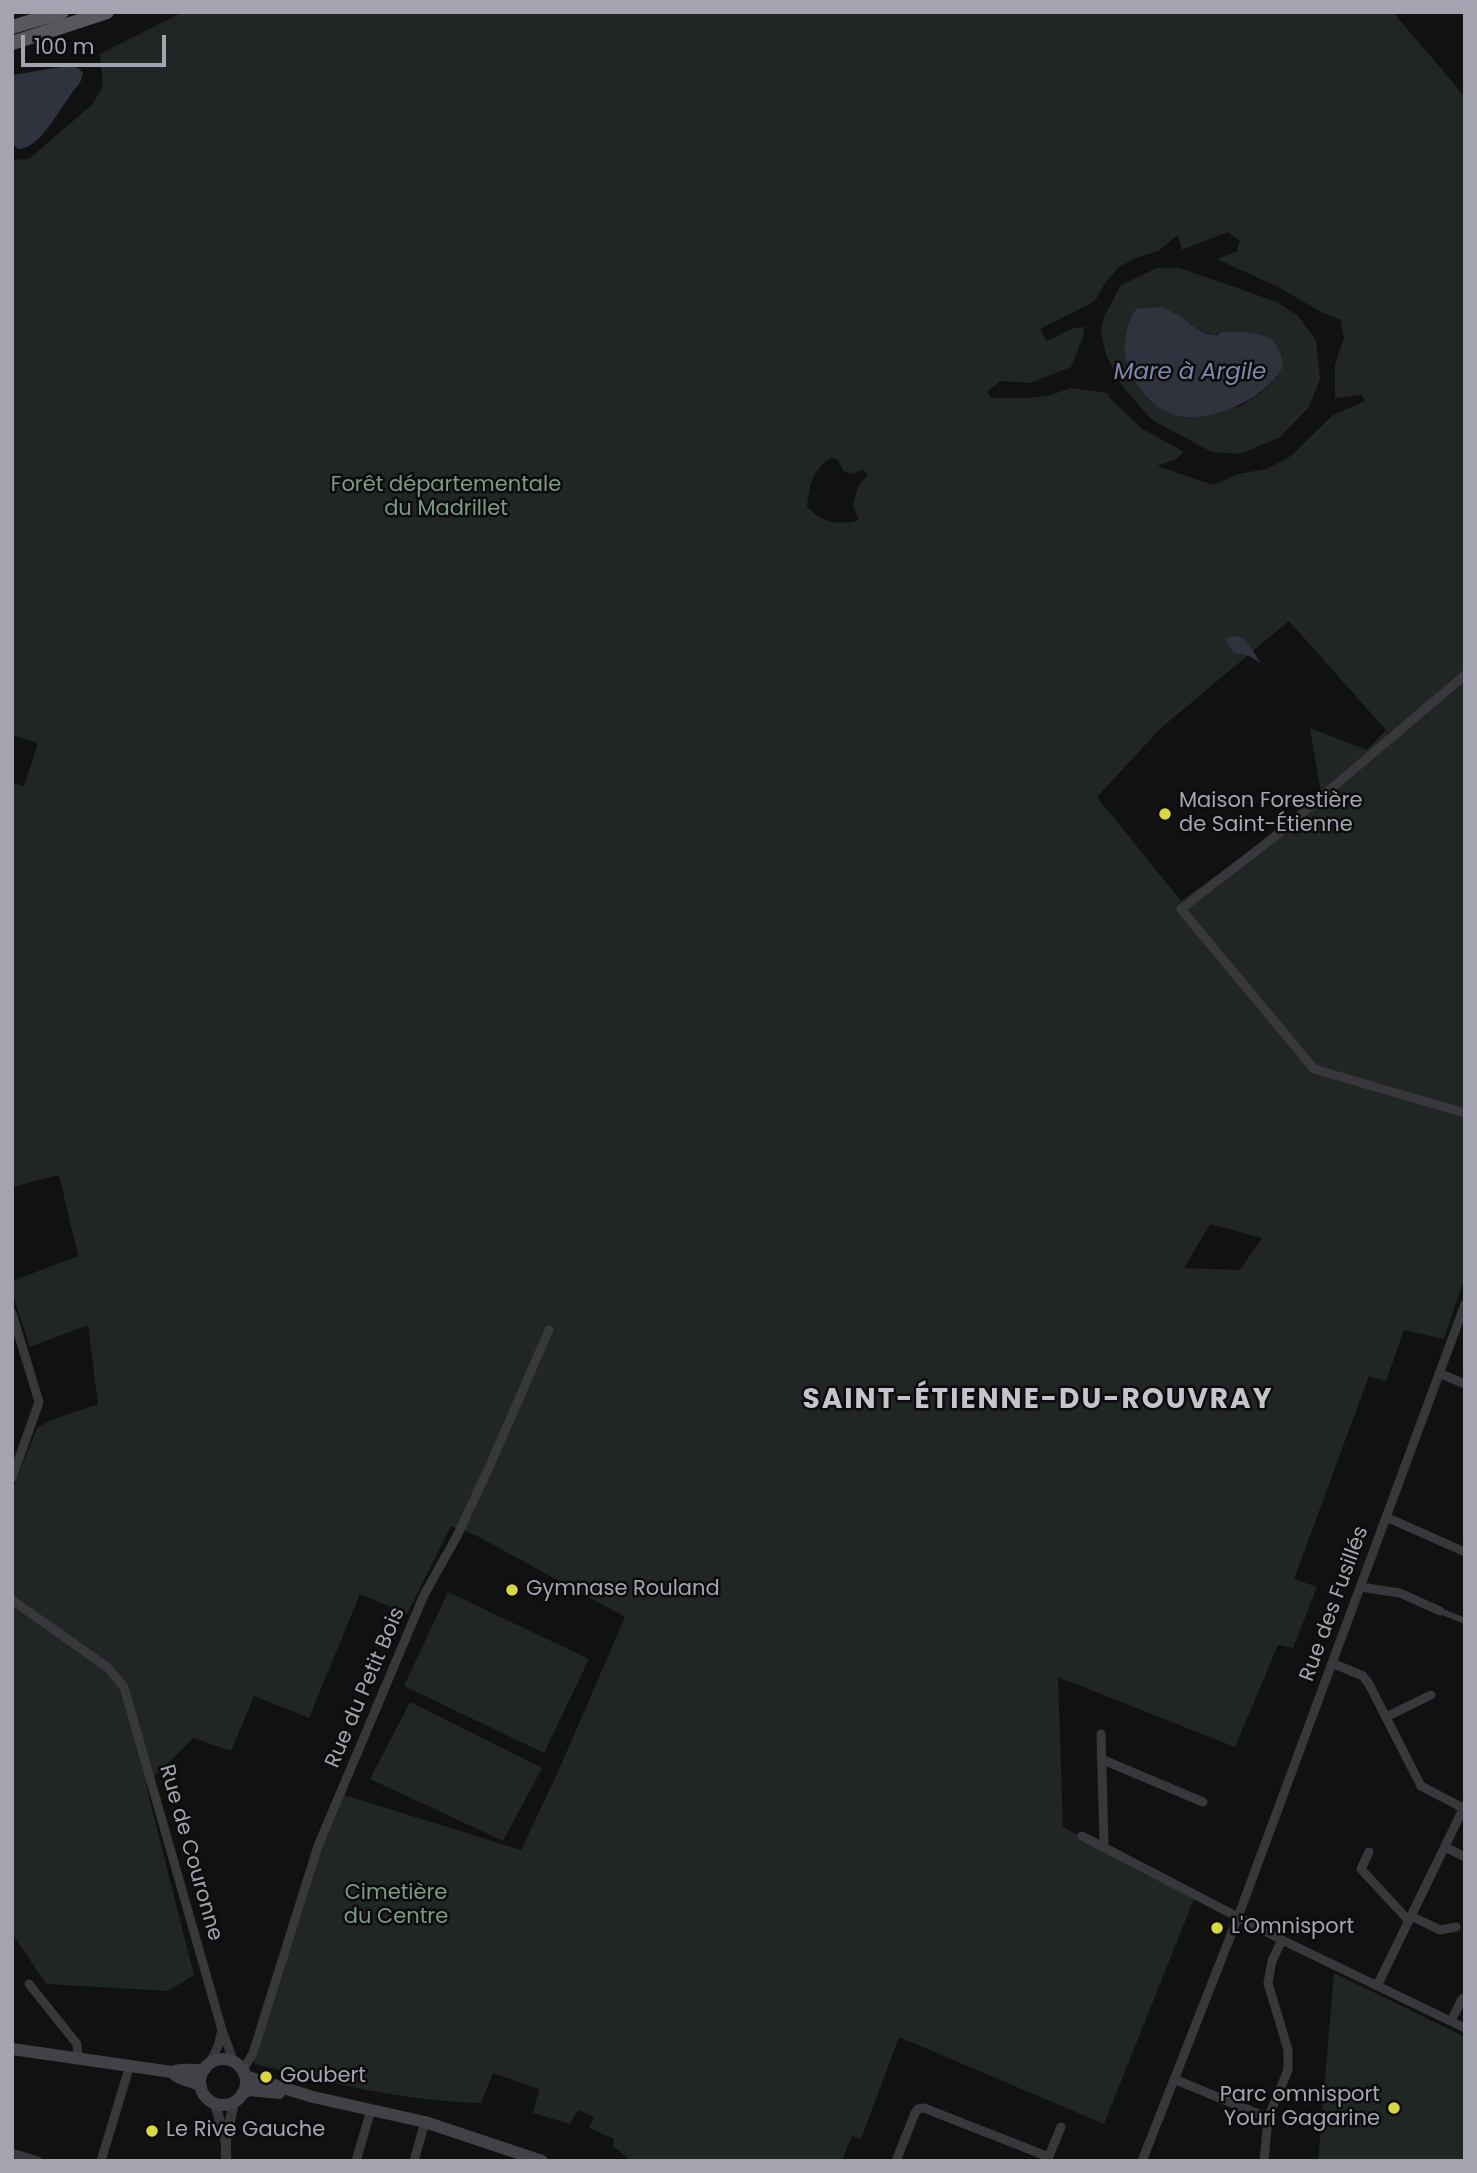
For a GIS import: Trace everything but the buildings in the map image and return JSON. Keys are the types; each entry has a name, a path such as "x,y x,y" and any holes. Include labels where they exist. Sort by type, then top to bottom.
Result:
{"highway":[{"path":"12,27 62,12"},
{"path":"12,43 107,12"}],"main road":[{"path":"12,2049 172,2072 178,2069 197,2071 219,2059 313,2096"},
{"path":"201,2086 201,2077 207,2066"},
{"path":"238,2098 245,2089 241,2069"},
{"path":"172,2072 176,2077 201,2086 208,2099 215,2103 226,2104 249,2090 313,2096 425,2122 542,2161"}],"street":[{"path":"1465,676 1273,838 1181,909 1314,1069 1465,1113"},
{"name":"Rue des Fusillés","path":"1142,2161 1238,1917 1465,1304"},
{"path":"12,1313 39,1402 12,1478"},
{"name":"Rue du Petit Bois","path":"241,2069 253,2053 318,1846 424,1595 457,1536 522,1397 549,1330"},
{"path":"1439,1373 1465,1384"},
{"path":"1386,1517 1465,1552"},
{"path":"1360,1587 1400,1592 1465,1621"},
{"name":"Rue de Couronne","path":"12,1600 107,1667 124,1687 222,2030 241,2069"},
{"path":"1332,1663 1363,1676 1370,1684 1422,1786 1464,1807 1377,1986"},
{"path":"1386,1717 1431,1695"},
{"path":"1101,1734 1102,1847"},
{"path":"1101,1759 1203,1802"},
{"path":"1082,1836 1282,1940 1465,2028"},
{"path":"1445,1847 1465,1857"},
{"path":"1369,1852 1361,1869 1410,1918 1440,1930 1456,1927"},
{"path":"1264,2161 1268,2118 1288,2070 1288,2050 1268,1983 1272,1961 1282,1940"},
{"path":"29,1984 77,2044 78,2058"},
{"path":"1451,2021 1465,1997"},
{"path":"207,2066 218,2046 222,2030"},
{"path":"101,2161 130,2065"},
{"path":"1174,2079 1268,2118"},
{"path":"226,2161 226,2144 238,2098"},
{"path":"215,2103 226,2144"},
{"path":"896,2161 918,2109 923,2108 1048,2159 1060,2127"},
{"path":"356,2161 371,2109"},
{"path":"414,2161 425,2122"},
{"path":"12,2153 38,2161"}],"green space":[{"name":"Forêt départementale du Madrillet","path":"183,12 1393,12 1465,97 1465,1276 1444,1339 1404,1330 1386,1381 1369,1376 1294,1579 1317,1587 1293,1648 1278,1645 1235,1747 1058,1677 1063,1827 1194,1899 1104,2124 899,2037 861,2139 852,2136 842,2161 631,2161 613,2146 614,2139 589,2128 594,2117 578,2110 570,2124 533,2113 539,2089 493,2073 481,2103 452,2102 395,2095 255,2064 254,2060 320,1847 341,1794 521,1850 625,1617 477,1536 451,1526 407,1614 360,1594 309,1718 254,1696 231,1751 193,1738 146,1785 194,1975 168,1991 46,1984 12,1933 12,1491 37,1428 51,1420 98,1404 88,1325 30,1347 12,1293 12,1281 78,1256 59,1175 12,1187 12,783 24,786 38,743 12,735 12,160 29,159 93,104 103,86 100,54","holes":["1228,232 1240,241 1237,251 1217,259 1341,320 1344,338 1335,364 1335,398 1362,395 1365,401 1333,415 1291,456 1267,469 1238,474 1213,485 1157,466 1176,459 1184,452 1141,428 1107,393 1071,388 1051,395 1028,398 992,398 987,392 1000,381 1030,383 1071,367 1083,337 1084,327 1073,328 1047,341 1040,329 1095,301 1118,268 1135,258 1158,251 1178,235 1182,250","831,458 838,460 843,471 851,474 862,470 868,475 858,486 853,506 859,520 844,523 831,521 818,516 807,507 813,479","1289,621 1386,730 1367,750 1310,728 1321,792 1251,850 1181,901 1097,797 1161,728","1210,1224 1262,1238 1240,1270 1184,1268"]},
{"path":"1157,268 1180,268 1277,302 1298,316 1316,340 1320,379 1309,407 1280,437 1240,454 1212,452 1152,420 1122,386 1106,355 1101,330 1104,317 1121,285","holes":["1180,316 1194,329 1215,335 1223,332 1234,333 1278,376 1241,406 1193,417 1148,400 1133,381 1125,359"]},
{"path":"448,1592 589,1659 544,1753 404,1686"},
{"path":"410,1702 542,1768 503,1841 370,1779"},
{"name":"Parc omnisport Youri Gagarine","path":"1334,1973 1465,2037 1465,2161 1318,2161"}],"water":[{"path":"68,66 78,68 83,73 80,83 44,133 27,147 18,149 12,143 12,75"},
{"name":"Mare à Argile","path":"1162,307 1208,334 1242,332 1270,339 1276,344 1282,357 1280,373 1257,395 1219,413 1191,417 1167,412 1149,400 1139,389 1129,370 1125,354 1127,330 1136,309"},
{"path":"1235,636 1247,643 1261,663 1249,656 1233,652 1226,640"}],"place":[{"name":"Maison Forestière de Saint-Étienne","path":"1165,814"},
{"name":"Gymnase Rouland","path":"512,1590"},
{"name":"L'Omnisport","path":"1217,1928"},
{"name":"Goubert","path":"266,2077"},
{"name":"Parc omnisport Youri Gagarine","path":"1394,2108"},
{"name":"Le Rive Gauche","path":"152,2131"}],"district":[{"name":"SAINT-ÉTIENNE-DU-ROUVRAY","path":"1038,1401"}],"park label":[{"name":"Cimetière du Centre","path":"396,1906"}]}
